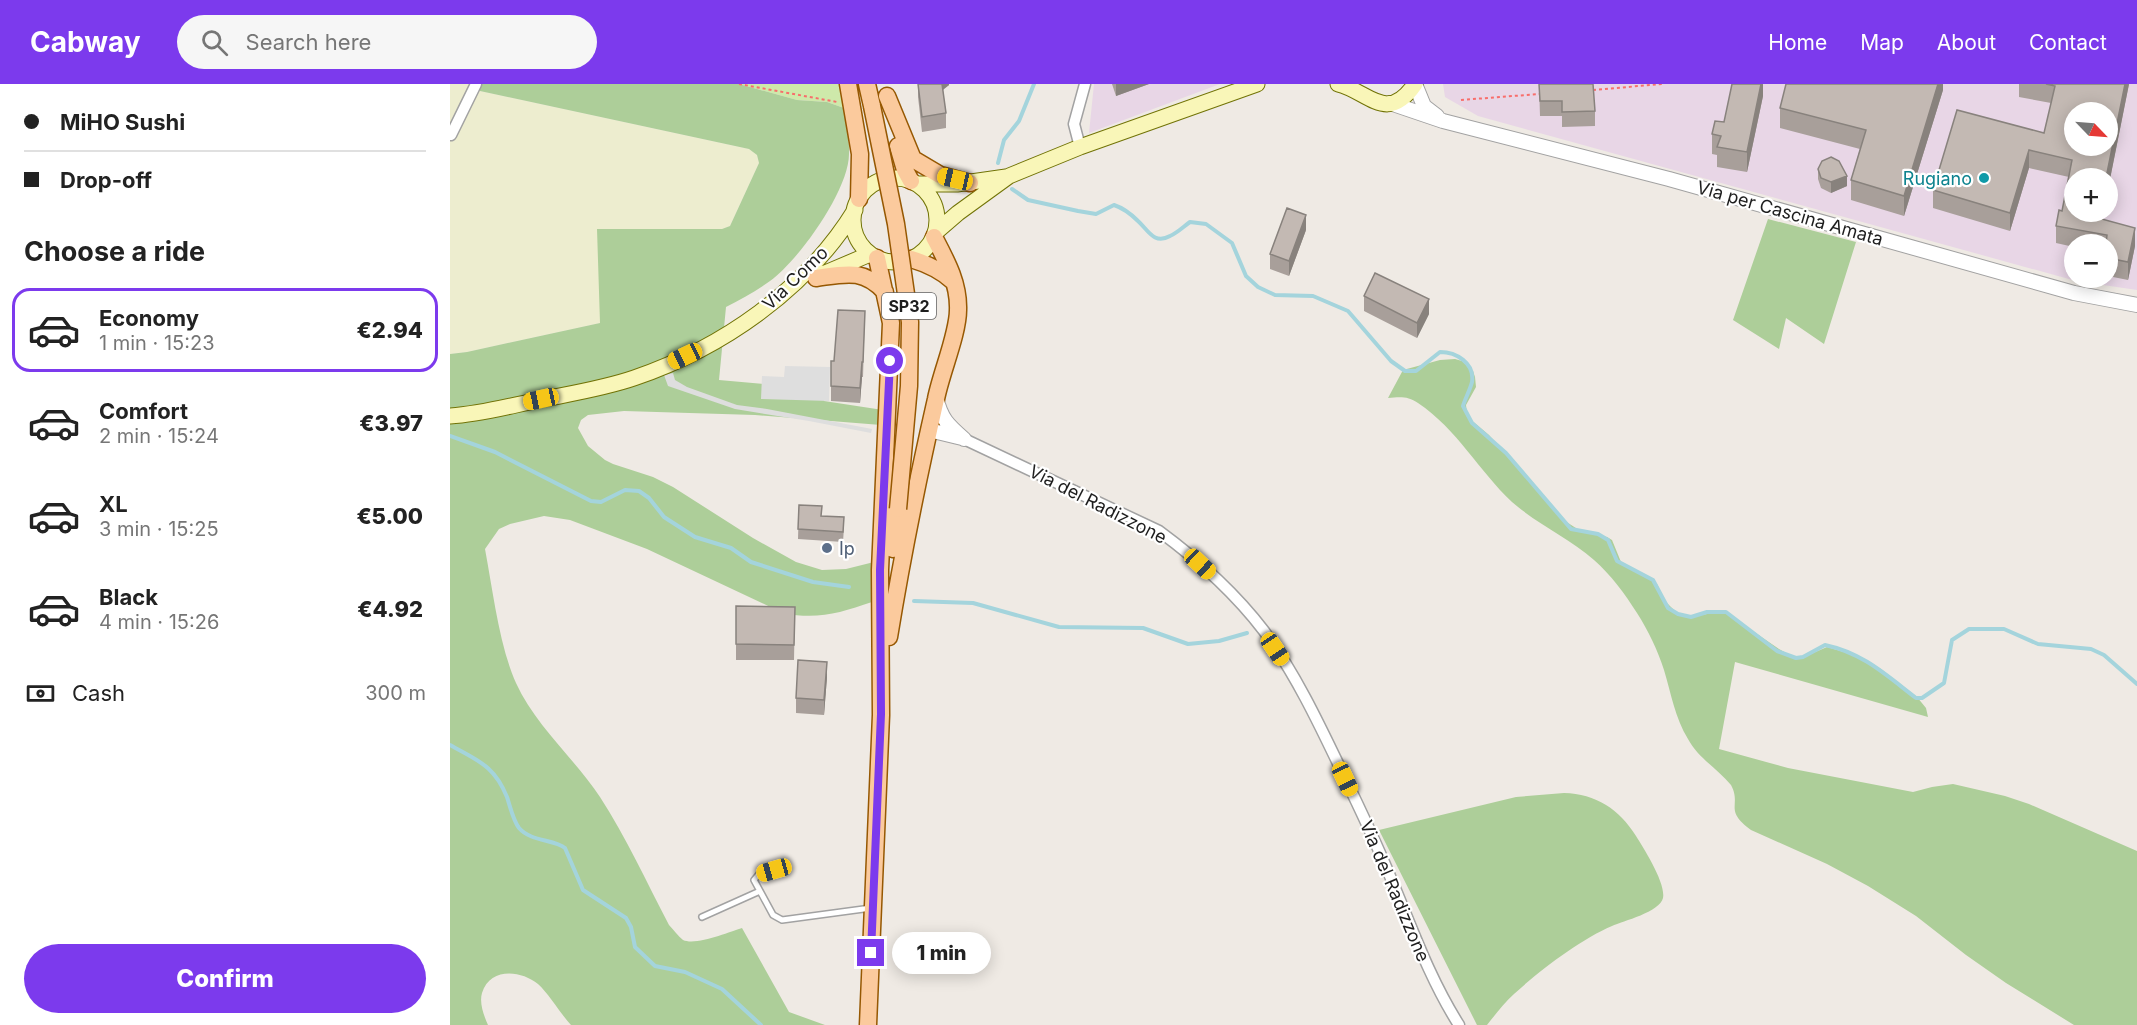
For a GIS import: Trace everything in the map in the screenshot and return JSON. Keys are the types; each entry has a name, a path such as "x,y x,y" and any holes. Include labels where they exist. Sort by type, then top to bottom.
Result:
{"main road":[{"path":"848,84 860,154 854,225 862,246 874,256 894,262 911,259 923,251 957,213 1009,176"},
{"name":"SP32","path":"867,84 896,224 910,322 909,386 881,685 868,1025"},
{"path":"857,205 864,192 884,179 970,183 1009,176 1080,147 1257,84"},
{"path":"1338,84 1354,87 1372,101 1390,103 1401,99 1415,84"},
{"path":"881,685 903,550 936,397 958,313 955,283 935,235 937,215 934,202 928,193 914,182 900,157 886,90"},
{"path":"886,90 913,159 940,175 970,183"},
{"name":"Via Como","path":"450,416 608,386 649,373 700,349 747,322 783,294 841,232 857,205"},
{"path":"783,294 816,278 874,256"},
{"path":"874,256 885,292 891,323 880,570 881,685"},
{"path":"911,259 943,272 955,283"},
{"path":"816,278 844,274 860,275 876,283 885,292"}],"street":[{"path":"451,135 476,84"},
{"path":"1080,147 1074,124 1085,84"},
{"name":"Via per Cascina Amata","path":"1415,84 1424,106 1443,121"},
{"name":"Via per Cascina Amata","path":"1390,103 1443,121 1669,179 2074,293 2137,305"},
{"path":"936,397 941,416 964,439"},
{"path":"929,430 964,439"},
{"name":"Via del Radizzone","path":"964,439 1159,531 1185,550 1231,593 1263,630 1288,668 1326,738 1384,861 1420,952 1459,1025"}],"lane":[{"path":"774,870 759,874 754,880 773,915 782,920 873,908"},
{"path":"702,917 760,891"}],"path":[{"path":"740,84 853,105"},
{"path":"1588,90 1662,84"},
{"path":"1461,100 1542,93"}],"shaded area":[{"path":"1094,84 1220,84 1089,133"},
{"path":"1443,84 2137,84 2137,290 2118,287 2118,234 2064,234 2064,278 1478,116 1445,97"},
{"path":"785,366 830,367 829,401 761,399 762,376 784,377"},
{"path":"673,373 675,380 687,387 737,405 872,429 871,433 735,409 668,386 664,375"}],"green space":[{"path":"450,84 476,84 480,91 749,149 757,155 759,163 730,226 600,323 450,354"},
{"path":"476,84 739,84 797,100 827,102 844,108 849,154 841,186 808,241 782,271 770,281 726,307 719,380 822,389 824,401 883,410 881,425 755,415 624,411 588,415 581,420 578,428 588,446 605,460 653,477 673,487 753,538 796,562 822,570 846,569 874,562 872,602 828,614 807,616 783,613 647,549 570,520 544,516 499,529 485,549 501,635 516,683 533,713 590,783 610,812 669,925 683,940 689,941 713,938 742,928 789,1012 825,1025 571,1025 538,984 523,976 507,974 492,979 482,993 482,1005 488,1025 450,1025 450,354 600,323 597,229 722,229 730,226 759,163 757,155 749,149 480,91"},
{"path":"739,84 840,84 844,108 827,102 797,100"},
{"path":"1768,219 1856,242 1824,344 1786,318 1779,349 1733,320"},
{"path":"1440,360 1462,361 1473,371 1475,377 1476,387 1466,405 1470,419 1489,435 1565,521 1582,532 1612,540 1621,562 1652,579 1665,601 1678,614 1696,616 1712,613 1728,614 1795,658 1827,647 1861,657 1881,669 1917,697 1926,708 1928,717 1735,662 1719,749 1788,768 1913,792 1953,784 2005,796 2029,804 2137,851 2137,1025 2074,1025 2006,983 1916,916 1868,886 1827,864 1751,830 1743,823 1735,812 1735,798 1731,785 1692,746 1677,714 1662,663 1645,626 1612,578 1584,552 1512,502 1432,413 1411,399 1388,398 1403,370"},
{"path":"1564,793 1596,800 1622,818 1654,866 1661,884 1663,898 1655,908 1648,912 1612,926 1574,947 1514,994 1487,1025 1477,1025 1379,830 1516,797"}],"building":[{"path":"918,84 942,84 946,113 922,117"},
{"path":"1539,84 1593,84 1595,111 1562,112 1562,101 1540,101"},
{"path":"1732,84 1761,84 1747,152 1717,147 1721,136 1712,134 1715,121 1724,122"},
{"path":"1786,84 1938,84 1904,196 1851,180 1866,130 1780,108"},
{"path":"2046,84 2125,84 2118,119 2118,102 2064,102 2064,156 2110,156 2108,168 2070,168 2072,160 2029,150 2010,213 1933,190 1957,110 2044,133 2055,86"},
{"path":"1831,157 1839,161 1847,176 1831,182 1821,178 1818,169 1822,161"},
{"path":"2064,201 2064,222 2113,222 2135,228 2128,262 2118,260 2118,234 2101,234 2056,226 2059,210 2062,211"},
{"path":"1287,208 1306,215 1289,261 1270,254"},
{"path":"1375,273 1429,299 1417,323 1364,296"},
{"path":"838,310 865,311 860,388 831,386 831,361 834,361"},
{"path":"799,505 822,506 821,516 844,517 843,532 798,529"},
{"path":"736,606 795,607 794,645 736,644"},
{"path":"798,660 827,662 824,700 796,698"}],"waterway":[{"path":"998,163 1004,140 1019,121 1034,84"},
{"path":"1012,189 1028,200 1096,214 1114,205 1130,214 1155,238 1160,239 1173,235 1190,222 1206,224 1232,243 1246,276 1258,287 1275,295 1313,296 1348,311 1391,361 1405,371 1416,371 1440,352 1458,356 1471,369 1472,382 1463,406 1472,423 1506,453 1571,529 1598,534 1608,540 1617,561 1653,580 1668,608 1678,614 1691,617 1707,612 1726,612 1777,651 1796,658 1803,657 1825,645 1851,653 1884,673 1916,698 1922,698 1944,683 1952,640 1969,629 2004,629 2038,644 2091,649 2104,655 2137,684"},
{"path":"450,436 495,452 591,501 601,502 625,490 639,491 649,498 664,517 695,537 731,548 751,562 813,582 849,587"},
{"path":"914,601 973,603 1059,627 1143,628 1188,644 1219,641 1247,633"},
{"path":"450,745 477,760 497,778 507,797 515,821 524,833 565,848 583,890 626,918 631,927 635,947 655,966 685,972 722,989 761,1025"}],"place":[{"name":"Rugiano","path":"1984,178"},
{"name":"Ip","path":"827,548"}],"route":[{"path":"871,953 881,714 880,570 890,361"}]}
